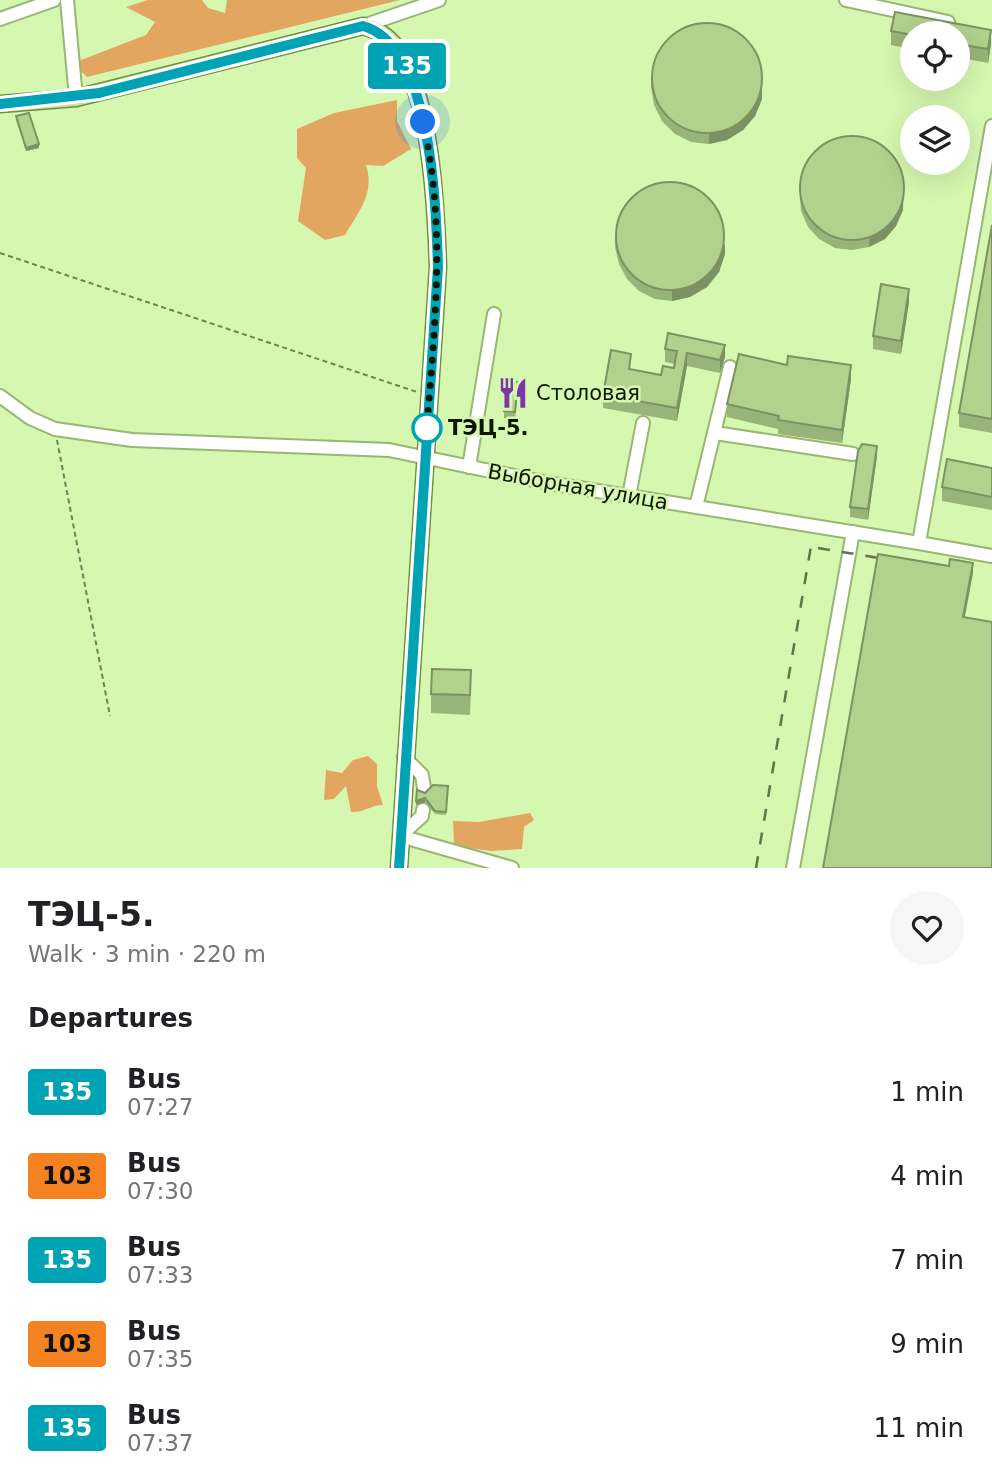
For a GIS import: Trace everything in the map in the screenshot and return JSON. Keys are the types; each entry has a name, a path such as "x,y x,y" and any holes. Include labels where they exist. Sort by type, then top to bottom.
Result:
{"main road":[{"path":"2,106 76,98 363,26 385,36 407,67 427,140 438,267 404,757 399,868"}],"street":[{"path":"0,19 54,0"},
{"path":"67,0 76,98"},
{"path":"363,26 439,0"},
{"path":"845,0 942,21"},
{"path":"919,543 939,459 992,125"},
{"path":"470,467 494,314"},
{"path":"696,507 730,367"},
{"name":"Выборная улица","path":"0,396 30,418 55,429 132,440 389,450 424,459 629,496 992,556"},
{"path":"629,496 643,423"},
{"path":"715,433 853,454"},
{"path":"793,868 853,532"},
{"path":"404,757 422,775 424,788"},
{"path":"400,836 422,816 423,810"},
{"path":"400,836 512,868"}],"path":[{"path":"0,253 314,355 429,397"},
{"path":"55,429 63,484 110,716"}],"shaded area":[{"path":"148,0 202,0 208,8 225,13 227,0 400,0 87,77 76,66 81,60 146,35 155,22 126,7"},
{"path":"397,100 397,121 411,149 383,166 366,165 367,193 360,210 345,235 325,240 298,221 306,168 297,158 297,129 334,113"},
{"path":"368,756 377,764 377,786 383,805 351,812 346,786 334,799 324,800 326,770 342,773 353,760"},
{"path":"530,813 534,820 524,827 522,849 491,851 454,846 453,821 479,822"}],"building":[{"path":"895,12 943,21 900,21 900,33 891,31"},
{"path":"707,23 728,27 746,39 758,57 762,78 758,99 746,117 728,129 707,133 686,129 668,117 656,99 652,78 656,57 668,39 686,27"},
{"path":"970,26 991,30 988,49 970,46"},
{"path":"29,113 39,144 26,148 16,116"},
{"path":"842,137 862,137 881,145 895,159 903,178 903,198 895,217 881,231 862,239 842,239 823,231 809,217 801,198 801,178 809,159 823,145"},
{"path":"670,182 691,186 708,198 720,215 724,236 720,257 708,274 691,286 670,290 649,286 632,274 620,257 616,236 620,215 632,198 649,186"},
{"path":"992,225 992,419 959,413"},
{"path":"881,284 909,289 901,341 873,336"},
{"path":"668,333 725,345 720,360 687,353 677,408 603,395 611,350 631,354 629,369 661,375 663,366 674,368 677,351 665,349"},
{"path":"739,354 787,365 788,356 851,365 842,430 778,420 779,416 727,404"},
{"path":"508,381 518,382 515,412 504,411"},
{"path":"862,444 877,446 868,509 850,507 858,451"},
{"path":"947,459 992,468 992,497 942,487"},
{"path":"878,554 949,566 950,559 973,563 963,617 992,622 992,868 823,868"},
{"path":"432,669 471,670 470,695 431,694"},
{"path":"433,785 448,786 446,812 435,811 425,798 416,801 417,790 425,793"}],"railway":[{"path":"756,868 811,546"},
{"path":"818,548 897,561"}],"bus line":[{"name":"135","path":"0,104 76,98 363,26 385,36 394,45 407,67 427,140 438,267 404,757 399,868"}],"place":[{"name":"Столовая","path":"513,393"},
{"name":"ТЭЦ-5.","path":"427,428"}],"route":[{"path":"423,122 436,224 438,267 426,438 427,428"}]}
